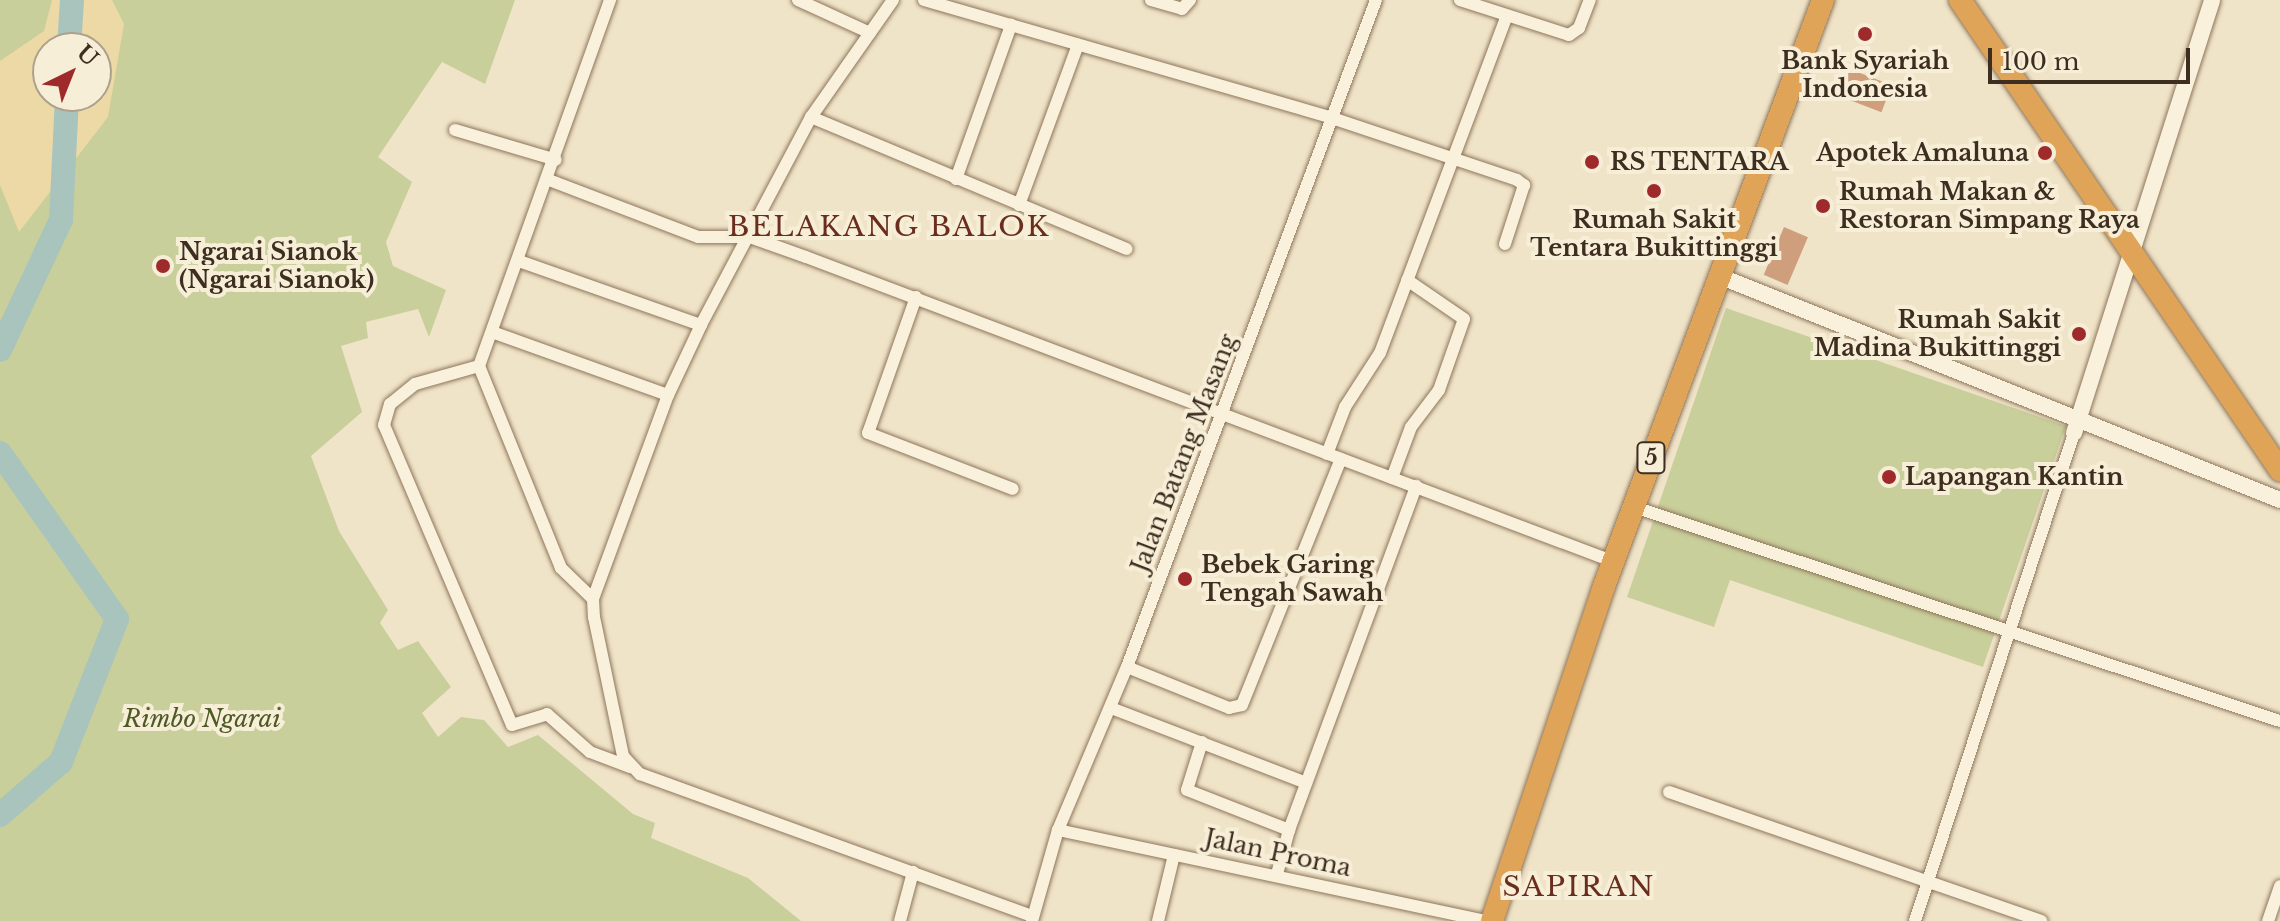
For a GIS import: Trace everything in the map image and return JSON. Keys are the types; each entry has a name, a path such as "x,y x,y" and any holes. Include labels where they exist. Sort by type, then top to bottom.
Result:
{"highway":[{"name":"5","path":"1490,921 1612,561 1823,0"},
{"path":"1960,0 2280,470"}],"street":[{"path":"593,599 561,568 479,366 549,180 610,0"},
{"path":"798,0 870,33"},
{"path":"630,767 623,756 593,599 668,395 701,325 811,117 893,0"},
{"path":"924,0 1335,119 1524,185 1505,244"},
{"path":"1151,0 1182,9 1190,0"},
{"name":"Jalan Batang Masang","path":"1033,918 1058,830 1127,667 1335,119 1376,0"},
{"path":"1460,0 1569,35 1579,28 1590,0"},
{"path":"1915,921 2133,257 2212,0"},
{"path":"1327,454 1345,407 1380,353 1507,16"},
{"path":"956,179 1011,25"},
{"path":"1019,205 1078,45"},
{"path":"811,117 1126,249"},
{"path":"455,130 556,160"},
{"path":"549,180 698,237 750,237 916,297 1221,417 1416,486 1612,561"},
{"path":"519,261 701,325"},
{"path":"1719,276 2076,426 2280,500"},
{"path":"1392,478 1415,420 1439,390 1464,319 1407,280"},
{"path":"916,297 868,433 1013,489"},
{"path":"492,332 668,395"},
{"path":"479,366 415,384 390,404 384,425 512,725 547,714 590,752 1033,918"},
{"path":"1127,667 1229,708 1242,705 1341,459"},
{"path":"1277,874 1289,830 1416,486"},
{"path":"1634,507 2280,721"},
{"path":"1111,708 1306,783"},
{"path":"1202,742 1187,790 1289,830"},
{"path":"1669,792 2041,921"},
{"name":"Jalan Proma","path":"1058,830 1490,921"},
{"path":"1158,921 1174,855"},
{"path":"900,921 913,872"},
{"path":"2268,921 2280,886"}],"green space":[{"name":"Rimbo Ngarai","path":"0,0 515,0 485,84 442,62 378,157 412,182 386,242 393,266 446,290 429,337 418,309 366,322 368,338 341,346 362,412 311,456 339,531 388,610 380,623 398,650 418,641 451,687 422,713 438,737 461,717 484,720 508,747 538,735 633,814 655,823 651,838 748,878 801,921 0,921"},
{"path":"1726,308 2066,426 1983,667 1730,580 1714,627 1627,597"}],"sand":[{"path":"52,0 112,0 124,24 112,94 112,32 43,32"},
{"path":"32,39 32,112 109,112 19,232 0,185 0,61"}],"building":[{"path":"1847,68 1892,85 1881,112 1837,95"},
{"path":"1784,227 1808,237 1788,285 1764,275"}],"waterway":[{"path":"70,32 72,0"},
{"path":"0,350 61,220 66,112"},
{"path":"0,453 117,619 61,762 0,815"}],"place":[{"name":"Bank Syariah Indonesia","path":"1865,34"},
{"name":"Apotek Amaluna","path":"2045,153"},
{"name":"RS TENTARA","path":"1592,162"},
{"name":"Rumah Sakit Tentara Bukittinggi","path":"1654,191"},
{"name":"Rumah Makan & Restoran Simpang Raya","path":"1823,206"},
{"name":"Ngarai Sianok (Ngarai Sianok)","path":"163,266"},
{"name":"Rumah Sakit Madina Bukittinggi","path":"2079,334"},
{"name":"Lapangan Kantin","path":"1889,477"},
{"name":"Bebek Garing Tengah Sawah","path":"1185,579"}],"district":[{"name":"BELAKANG BALOK","path":"889,227"},
{"name":"SAPIRAN","path":"1579,887"}]}
